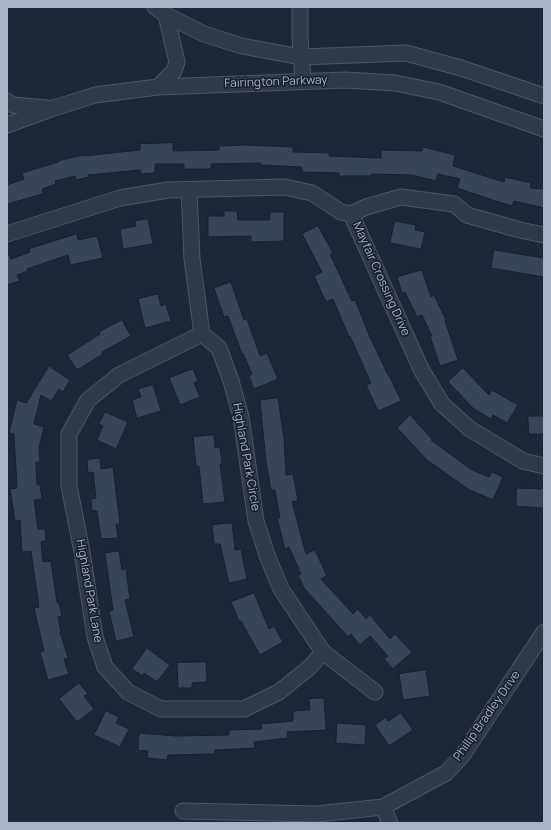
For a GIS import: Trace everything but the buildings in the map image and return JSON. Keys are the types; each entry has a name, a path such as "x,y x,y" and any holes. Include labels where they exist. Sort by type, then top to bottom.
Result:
{"street":[{"path":"300,7 300,38 303,81"},
{"path":"158,87 174,71 177,62 161,11"},
{"name":"Fairington Parkway","path":"161,11 204,34 242,46 301,57 406,53 461,68 544,96"},
{"name":"Fairington Parkway","path":"7,124 95,95 158,87 345,80 395,83 439,92 544,129"},
{"path":"7,101 13,105 51,109"},
{"name":"Mayfair Crossing Drive","path":"7,234 120,198 168,190 285,187 312,193 341,212 352,214 422,370 442,404 470,429 523,462 544,466"},
{"path":"189,190 192,259 202,334"},
{"path":"352,214 366,207 400,197 454,204 467,215 544,235"},
{"name":"Highland Park Lane","path":"202,334 119,375 88,400 69,434 69,486 82,552 95,637 105,666 128,692 161,709 244,709 279,692 310,667 323,652"},
{"name":"Highland Park Circle","path":"202,334 219,348 231,381 241,417 256,521 268,558 281,589 323,652 375,692"},
{"name":"Phillip Bradley Drive","path":"184,811 317,814 383,807 446,773 462,756 544,632"},
{"path":"383,807 390,823"}]}
